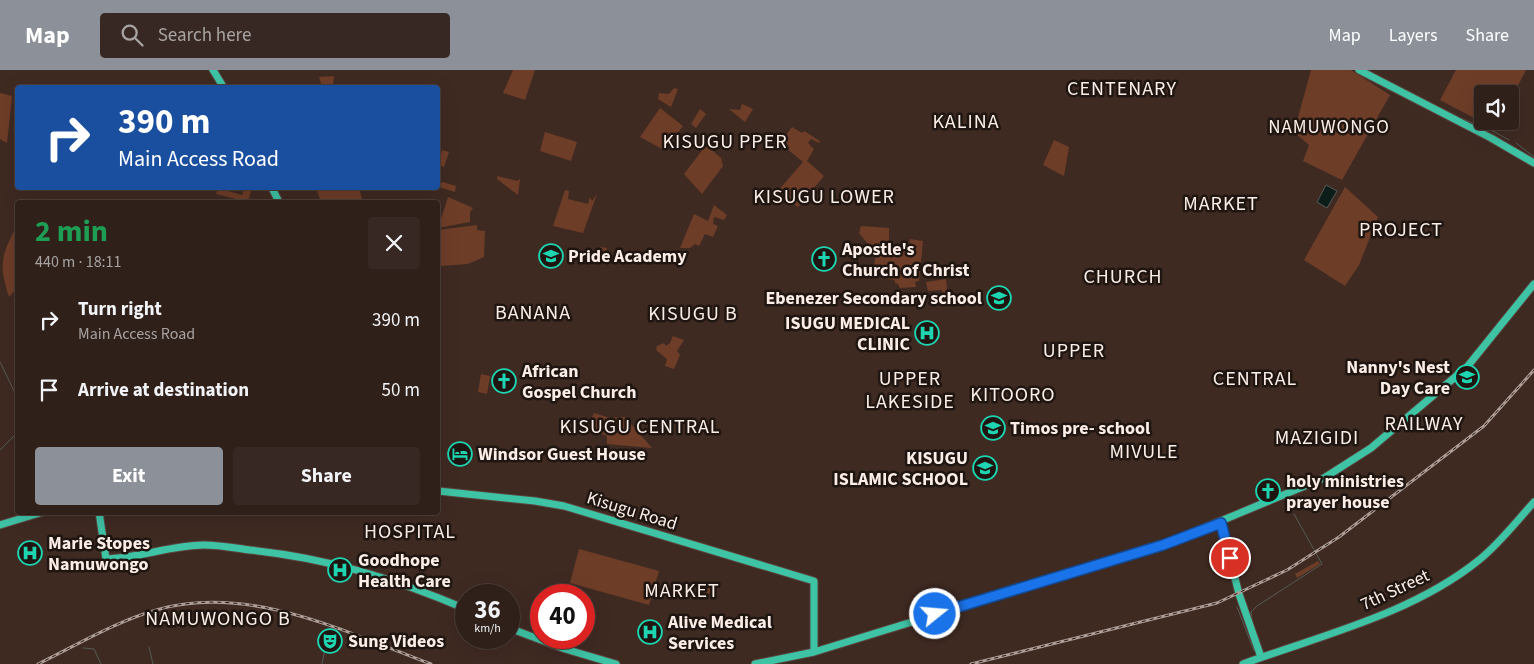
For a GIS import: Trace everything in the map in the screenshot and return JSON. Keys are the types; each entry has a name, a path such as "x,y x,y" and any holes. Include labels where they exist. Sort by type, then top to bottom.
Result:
{"street":[{"path":"213,70 222,85"},
{"path":"1359,70 1491,138 1534,164"},
{"path":"755,664 814,652 1163,545 1221,523 1324,478 1371,448 1466,367 1534,284"},
{"name":"Kisugu Road","path":"440,491 535,500 564,506 814,582 814,652"},
{"name":"7th Street","path":"1243,664 1392,610 1430,592 1480,560 1534,502"},
{"path":"0,525 33,515"},
{"path":"99,515 106,559 204,545 264,551 342,565 399,583 455,606"},
{"path":"1221,523 1239,594 1262,657"},
{"path":"520,632 565,649 616,664"}],"shaded area":[{"path":"513,70 535,70 525,100 503,93"},
{"path":"1311,70 1351,70 1390,95 1342,180 1303,161 1309,145 1294,132"},
{"path":"1456,70 1526,70 1518,85 1474,85 1474,118 1440,100"},
{"path":"334,76 333,85 321,85 319,77"},
{"path":"674,88 678,89 671,107 658,99 659,93 669,94"},
{"path":"0,93 12,96 7,143 0,139"},
{"path":"742,104 753,109 745,122 729,109 740,110"},
{"path":"660,108 683,126 664,150 640,137"},
{"path":"700,109 706,114 696,128 691,124"},
{"path":"792,127 802,133 804,131 820,141 819,143 811,139 808,143 814,149 807,161 824,176 798,207 777,192 803,162 780,143"},
{"path":"545,132 577,142 571,161 540,151"},
{"path":"1054,140 1069,147 1064,176 1043,165"},
{"path":"706,145 721,158 723,166 702,194 684,174"},
{"path":"442,150 449,152 444,167 440,165"},
{"path":"497,176 517,181 520,179 518,195 497,179"},
{"path":"443,182 456,186 455,192 440,187 440,184"},
{"path":"1345,187 1378,217 1359,265 1345,286 1304,260"},
{"path":"217,190 242,195 244,190 251,191 249,200 240,200 216,194"},
{"path":"317,190 360,190 362,200 320,200"},
{"path":"565,190 569,191 568,199 588,204 590,197 592,201 597,194 583,233 553,226"},
{"path":"448,197 473,208 470,212 470,222 440,228"},
{"path":"714,205 727,215 724,220 714,217 713,224 718,226 713,237 705,234 699,246 695,244 690,248 680,248 694,214 708,221"},
{"path":"477,225 477,230 485,231 484,257 468,264 441,266 440,230"},
{"path":"861,226 889,228 889,246 909,246 910,239 923,241 919,281 915,282 916,287 900,288 895,283 895,280 888,279 887,267 874,265 876,254 859,233"},
{"path":"14,231 15,290 9,297 3,270 6,249"},
{"path":"600,247 607,248 605,264 600,263"},
{"path":"946,279 948,298 943,298 942,290 928,291 926,282"},
{"path":"673,336 684,340 677,351 680,355 674,369 665,366 667,359 656,350 657,346 664,343 666,346 670,343"},
{"path":"481,374 490,376 487,394 478,392"},
{"path":"594,413 610,418 625,417 652,448 607,444 607,436 587,428"},
{"path":"579,549 659,571 649,605 595,590 595,584 570,583"},
{"path":"1318,561 1320,564 1297,578 1295,574"},
{"path":"698,583 713,586 713,593 698,594"}],"water":[{"path":"1326,185 1337,191 1327,208 1317,202"}],"waterway":[{"path":"1460,118 1474,124"},
{"path":"1491,130 1509,140"},
{"path":"1516,143 1534,157"},
{"path":"0,362 15,393"},
{"path":"0,450 15,435"},
{"path":"1252,619 1251,612 1257,606 1322,564 1294,514"},
{"path":"1237,607 1254,651"},
{"path":"322,664 328,634"},
{"path":"149,647 153,664"},
{"path":"83,648 94,649 101,664"}],"railway":[{"path":"971,664 1217,603 1287,570 1339,537 1484,426 1534,370"},
{"path":"38,664 113,626 160,609 194,603 229,603 263,607 298,616 333,626 431,664"}],"place":[{"name":"Pride Academy","path":"551,256"},
{"name":"Apostle's Church of Christ","path":"824,259"},
{"name":"Ebenezer Secondary school","path":"999,298"},
{"name":"ISUGU MEDICAL CLINIC","path":"927,333"},
{"name":"Nanny's Nest Day Care","path":"1467,377"},
{"name":"African Gospel Church","path":"504,381"},
{"name":"Timos pre- school","path":"993,428"},
{"name":"Windsor Guest House","path":"460,454"},
{"name":"KISUGU ISLAMIC SCHOOL","path":"985,468"},
{"name":"holy ministries prayer house","path":"1268,491"},
{"name":"Marie Stopes Namuwongo","path":"30,553"},
{"name":"Goodhope Health Care","path":"340,570"},
{"name":"Alive Medical Services","path":"650,632"},
{"name":"Sung Videos","path":"330,641"}],"district":[{"name":"CENTENARY","path":"1122,89"},
{"name":"KALINA","path":"966,122"},
{"name":"NAMUWONGO","path":"1329,127"},
{"name":"KISUGU PPER","path":"725,142"},
{"name":"KISUGU LOWER","path":"824,197"},
{"name":"MARKET","path":"1221,204"},
{"name":"PROJECT","path":"1401,230"},
{"name":"CHURCH","path":"1123,277"},
{"name":"BANANA","path":"533,313"},
{"name":"KISUGU B","path":"693,314"},
{"name":"UPPER","path":"1074,351"},
{"name":"CENTRAL","path":"1255,379"},
{"name":"UPPER LAKESIDE","path":"910,390"},
{"name":"KITOORO","path":"1013,395"},
{"name":"RAILWAY","path":"1424,424"},
{"name":"KISUGU CENTRAL","path":"640,427"},
{"name":"MAZIGIDI","path":"1317,438"},
{"name":"MIVULE","path":"1144,452"},
{"name":"HOSPITAL","path":"410,532"},
{"name":"MARKET","path":"682,591"},
{"name":"NAMUWONGO B","path":"218,619"}],"route":[{"path":"935,614 1163,545 1221,523 1230,558"}]}
